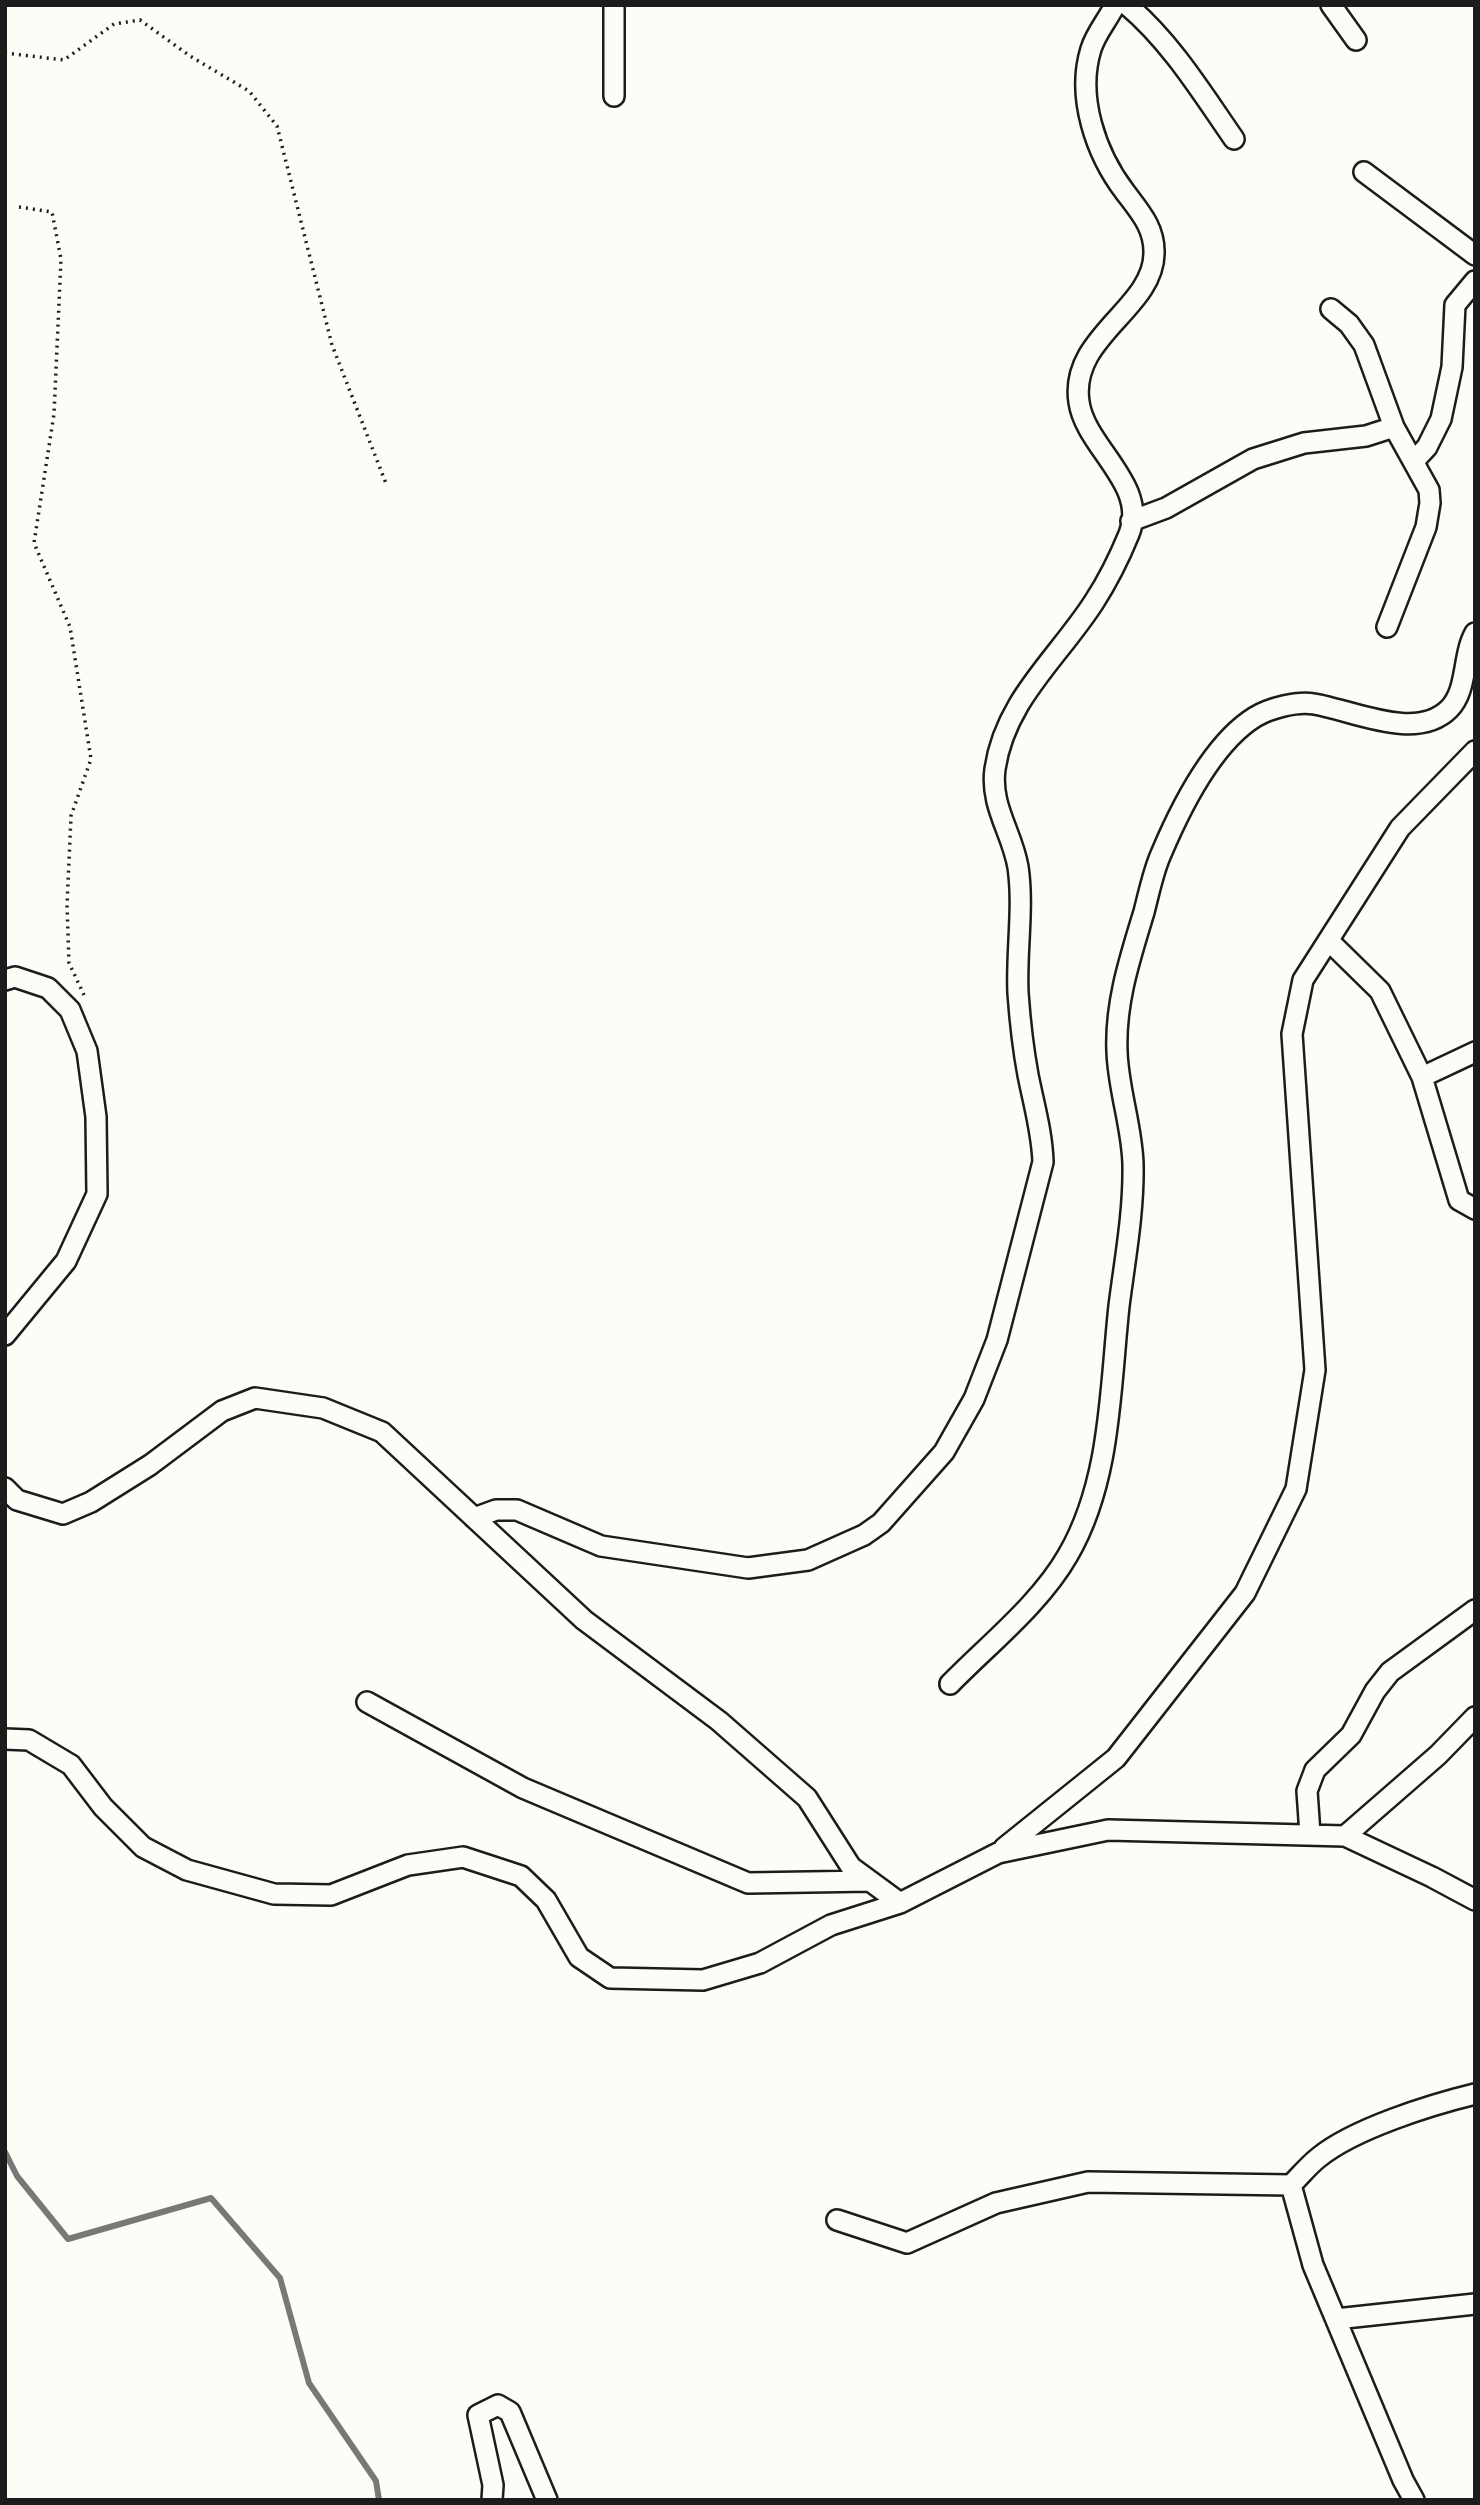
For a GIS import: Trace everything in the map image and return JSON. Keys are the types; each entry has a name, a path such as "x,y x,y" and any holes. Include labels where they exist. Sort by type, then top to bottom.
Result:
{"street":[{"path":"614,5 614,96"},
{"path":"474,1518 496,1510 517,1510 601,1546 748,1568 788,1565 827,1554 881,1523 944,1452 974,1399 997,1340 1043,1162 1042,1143 1027,1071 1018,992 1019,877 1013,849 997,809 995,769 1004,735 1022,695 1094,601 1130,531 1131,521 1124,485 1093,438 1079,402 1084,368 1090,352 1108,326 1147,282 1154,253 1149,226 1105,160 1088,105 1087,72 1091,47 1115,5"},
{"path":"1127,5 1148,22 1181,63 1234,139"},
{"path":"1331,5 1356,40"},
{"path":"1364,172 1475,255"},
{"path":"1414,461 1427,447 1440,419 1452,367 1455,305 1475,281"},
{"path":"1331,309 1349,324 1364,345 1394,427 1429,491 1429,515 1387,627"},
{"path":"1131,521 1166,508 1253,459 1304,443 1366,436 1394,427"},
{"path":"950,1684 1056,1574 1083,1524 1102,1464 1132,1187 1131,1139 1118,1062 1117,1024 1127,970 1160,856 1197,782 1233,734 1256,716 1275,708 1311,703 1354,716 1394,722 1418,723 1433,720 1449,710 1458,696 1468,646 1475,633"},
{"path":"5,1739 29,1740 71,1765 103,1807 143,1847 187,1870 274,1894 331,1895 408,1866 463,1857 521,1876 546,1900 579,1957 610,1978 703,1979 760,1963 831,1925 900,1903 998,1853 1116,1758 1245,1593 1296,1489 1315,1370 1292,1034 1303,980 1401,828 1475,751"},
{"path":"1329,941 1380,991 1422,1077 1460,1200 1475,1209"},
{"path":"5,980 15,977 47,988 70,1010 87,1051 96,1117 97,1194 66,1261 5,1335"},
{"path":"1422,1077 1475,1052"},
{"path":"5,1488 17,1500 63,1514 92,1502 150,1465 222,1411 255,1398 323,1408 382,1432 584,1620 719,1721 807,1798 851,1867 900,1903"},
{"path":"1310,1834 1307,1791 1315,1770 1351,1735 1375,1691 1390,1672 1475,1610"},
{"path":"367,1702 523,1788 748,1883 870,1881"},
{"path":"1345,1836 1438,1755 1475,1717"},
{"path":"998,1853 1108,1830 1345,1836 1475,1900"},
{"path":"837,2221 907,2244 996,2203 1088,2182 1291,2185 1320,2157 1355,2136 1437,2104 1475,2094"},
{"path":"1291,2185 1312,2264 1402,2480 1414,2500"},
{"path":"1336,2319 1475,2304"},
{"path":"492,2500 493,2485 478,2415 498,2405 510,2412 547,2500"}],"path":[{"path":"5,53 64,60 114,24 140,20 190,56 248,91 277,126 332,345 387,486"},
{"path":"19,208 52,212 61,260 54,415 34,543 70,627 91,759 71,816 67,905 68,963 85,996"}],"waterway":[{"path":"5,2152 17,2176 68,2239 211,2198 280,2278 309,2383 376,2481 379,2500"}]}
